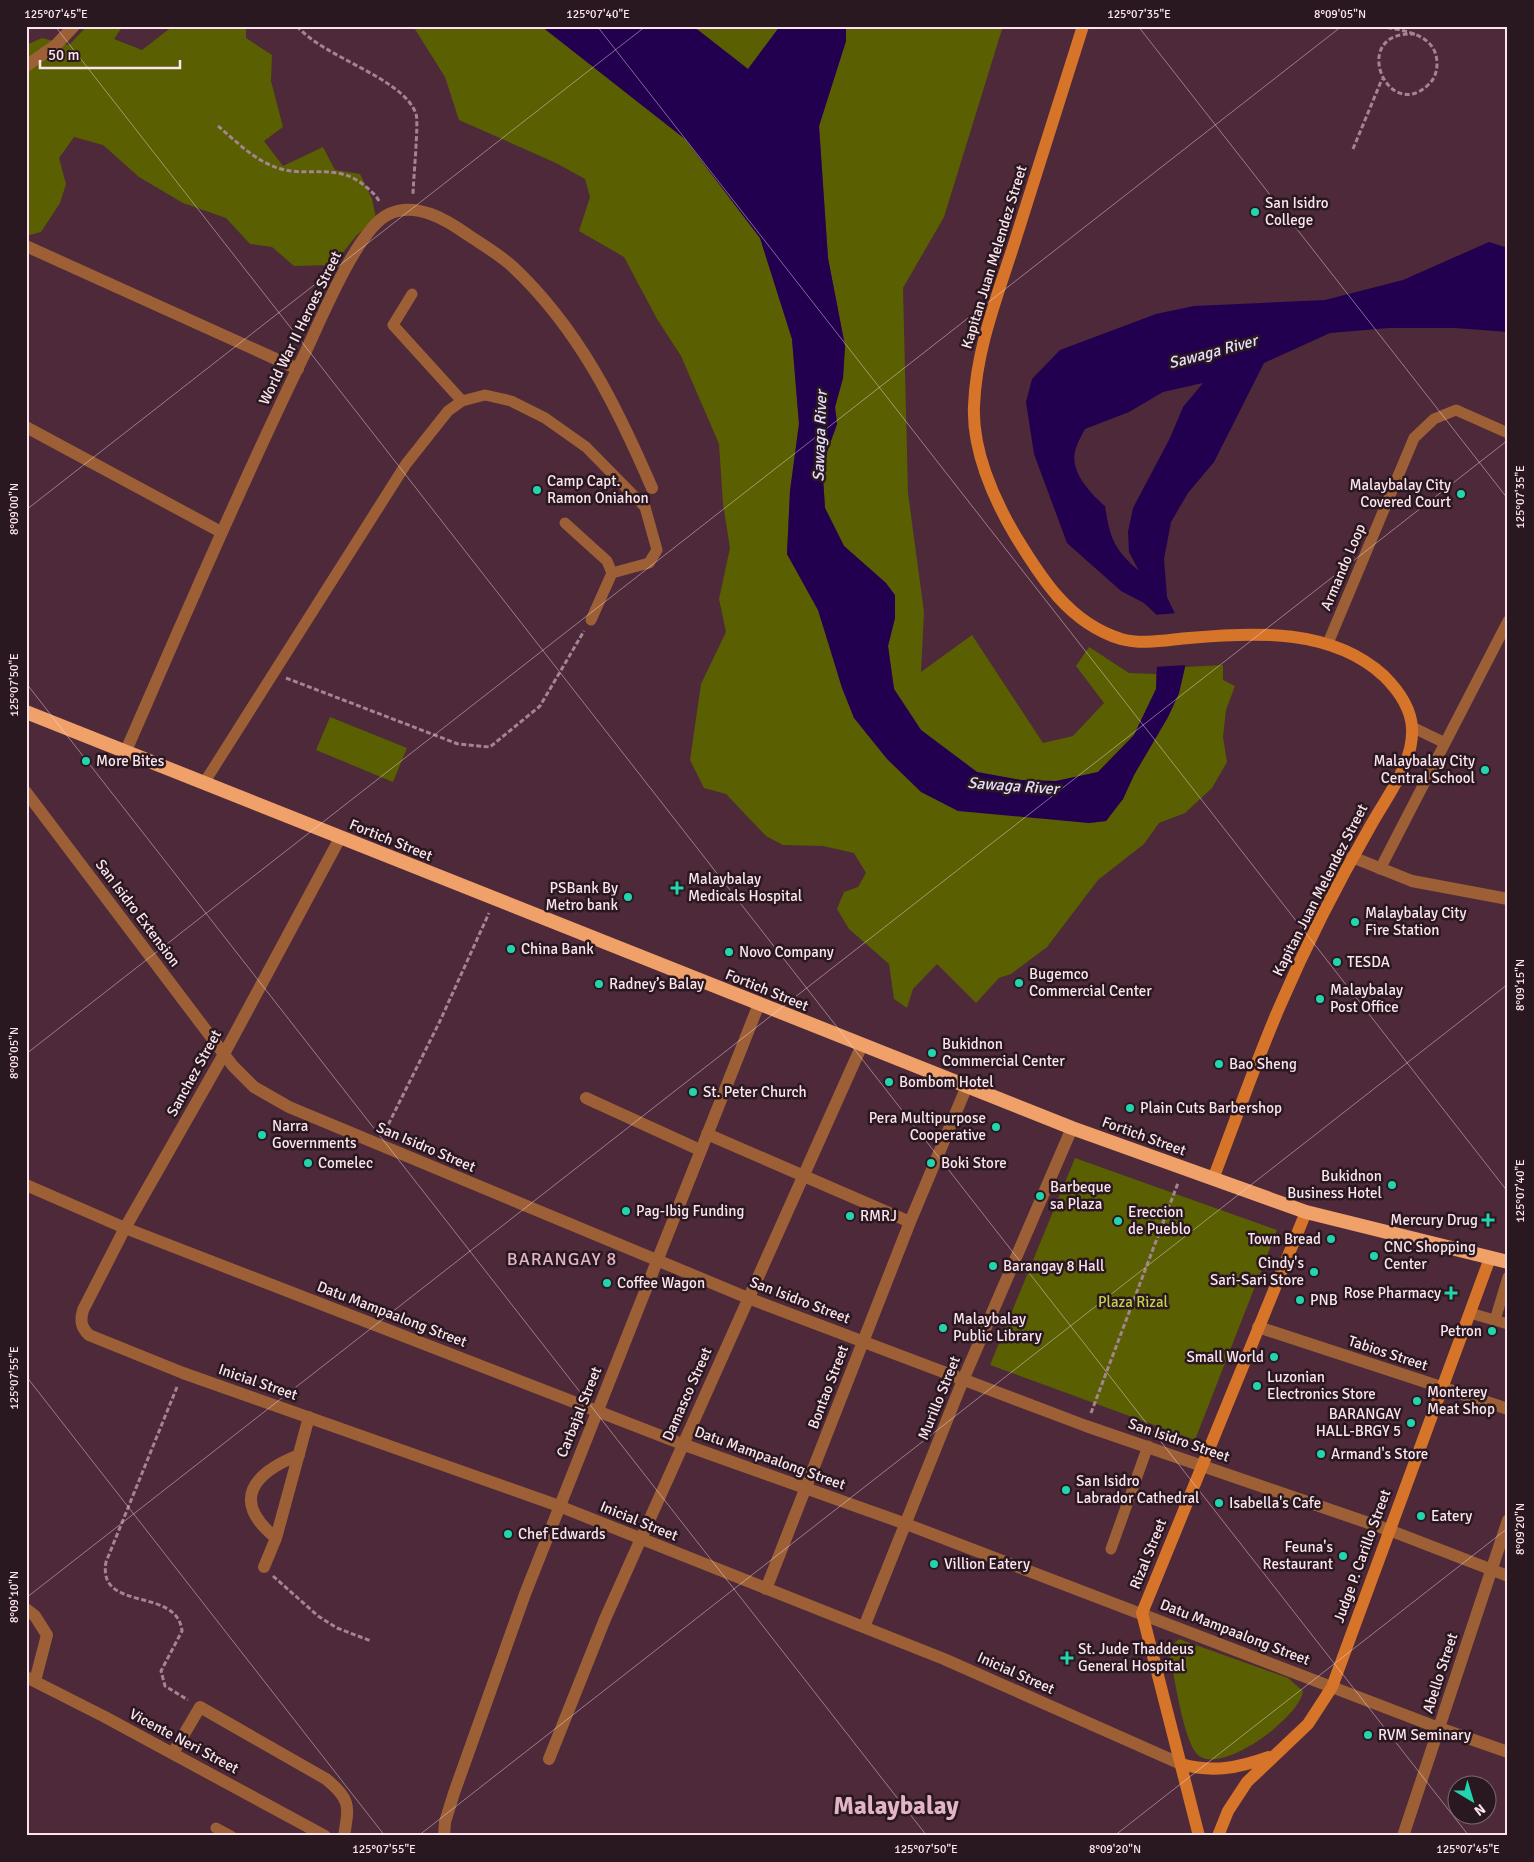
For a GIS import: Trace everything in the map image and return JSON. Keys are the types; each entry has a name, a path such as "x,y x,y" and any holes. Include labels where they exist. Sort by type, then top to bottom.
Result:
{"highway":[{"name":"Fortich Street","path":"26,712 1072,1128 1306,1212 1508,1262"}],"main road":[{"name":"Kapitan Juan Melendez Street","path":"1083,26 981,348 974,411 984,466 996,497 1014,534 1063,605 1080,619 1101,631 1138,642 1207,636 1256,635 1328,643 1352,652 1372,665 1390,682 1405,702 1412,727 1411,743 1401,772 1352,857 1278,1010 1213,1178"},
{"name":"Rizal Street","path":"1199,1836 1142,1613 1306,1212"},
{"name":"Judge P. Carillo Street","path":"1218,1836 1236,1797 1247,1782 1273,1755 1308,1724 1332,1688 1490,1258"},
{"path":"1181,1764 1204,1769 1227,1769 1273,1755"}],"street":[{"path":"26,66 56,45 74,26"},
{"path":"387,214 400,210 425,212 449,222 512,265 555,310 586,355 621,417 652,488"},
{"name":"World War II Heroes Street","path":"125,752 221,532 350,260 373,228 387,214"},
{"path":"26,246 298,368"},
{"path":"26,427 221,532"},
{"name":"San Isidro Extension","path":"26,792 224,1054"},
{"name":"Sanchez Street","path":"81,1325 83,1310 125,1228 224,1054 340,838"},
{"path":"1352,857 1412,881 1508,899"},
{"name":"Carbajal Street","path":"444,1836 445,1822 478,1721 559,1506 759,1004"},
{"name":"Damasco Street","path":"549,1759 601,1628 862,1045"},
{"name":"San Isidro Street","path":"224,1054 245,1079 264,1094 378,1144 748,1298 1086,1426 1202,1464 1389,1530 1508,1576"},
{"name":"Bontao Street","path":"766,1589 910,1222 967,1086"},
{"path":"586,1098 700,1150"},
{"name":"Murillo Street","path":"864,1628 964,1380 1072,1128"},
{"path":"707,1134 804,1174 910,1222"},
{"name":"Datu Mampaalong Street","path":"26,1185 125,1228 682,1444 906,1524 1142,1613 1332,1688 1508,1752"},
{"name":"Inicial Street","path":"81,1325 89,1335 183,1373 559,1506 944,1659 1181,1764"},
{"name":"Tabios Street","path":"1258,1328 1508,1409"},
{"path":"264,1567 276,1538 309,1417"},
{"path":"276,1538 259,1522 252,1512 250,1502 252,1492 259,1479 268,1470 299,1455"},
{"name":"Abello Street","path":"1403,1836 1508,1520"},
{"path":"26,1609 35,1616 47,1635 31,1679"},
{"name":"Vicente Neri Street","path":"31,1679 173,1753 325,1836"},
{"path":"173,1753 200,1707 326,1779 339,1790 347,1803 344,1836"}],"lane":[{"path":"412,294 393,325 462,401"},
{"path":"204,783 406,464 448,411 462,401 484,395 511,401 545,418 586,447 645,507 657,550 649,563 612,573"},
{"name":"Armando Loop","path":"1328,643 1414,438 1434,419 1456,410 1508,434"},
{"path":"565,523 607,561 612,573 591,620"},
{"path":"1380,869 1508,622"},
{"path":"1412,727 1445,743"},
{"path":"1495,1320 1508,1277"},
{"path":"1470,1313 1508,1324"},
{"path":"1111,1549 1148,1446"},
{"path":"216,1828 231,1836"}],"path":[{"path":"297,26 331,52 401,92 417,115 412,211"},
{"path":"1380,26 1415,34 1425,38 1433,46 1437,56 1437,70 1433,80 1419,91 1407,93 1394,90 1382,79 1378,66 1379,56 1386,44 1399,35 1415,34"},
{"path":"1353,149 1382,79"},
{"path":"218,126 248,152 265,163 298,172 343,173 351,177 377,197 387,214"},
{"path":"273,674 458,744 490,747 540,706 591,620"},
{"path":"378,1144 440,1021 495,899"},
{"path":"1086,1426 1184,1168"},
{"path":"183,1373 106,1562 104,1573 111,1587 118,1592 149,1601 168,1610 177,1617 182,1631 161,1671 163,1680 172,1691 200,1707"},
{"path":"264,1567 318,1616 337,1628 371,1641"}],"green space":[{"path":"87,26 123,26 114,39 142,50 173,26 246,26 246,38 272,55 271,81 283,127 264,141 283,166 323,147 335,170 360,174 372,199 376,218 356,236 333,265 294,266 272,247 250,244 226,218 183,203 139,177 103,145 74,137 59,158 66,184 60,203 41,232 26,236 26,45 42,38 69,45"},
{"path":"413,26 541,26 685,139 760,238 792,339 799,424 790,491 787,554 818,610 854,718 1053,819 1089,823 1106,821 1123,799 1134,775 1168,717 1179,693 1185,667 1223,665 1223,680 1235,686 1226,710 1223,737 1227,762 1212,788 1185,813 1159,823 1144,844 1098,880 1047,947 1011,974 999,978 976,1003 937,964 913,989 907,1008 894,999 889,964 849,929 837,909 844,892 858,887 866,873 854,853 823,846 783,845 766,836 726,794 704,788 690,760 701,684 726,632 719,599 730,548 723,504 719,444 681,356 657,319 624,257 579,231 590,197 585,179 556,163 459,120 445,77"},
{"path":"689,26 780,26 748,69 698,30"},
{"path":"846,26 1003,26 944,217 903,288 908,493 924,612 921,672 972,635 1043,743 1073,736 1104,703 1076,666 1089,647 1129,673 1156,674 1156,689 1134,735 1098,772 1056,781 1021,780 977,772 921,730 894,689 888,646 895,618 886,583 844,546 825,508 823,478 827,452 837,424 835,407 843,378 845,346 828,258 819,126 846,41"},
{"path":"330,717 407,748 393,782 316,750"},
{"name":"Plaza Rizal","path":"1075,1158 1277,1230 1195,1440 990,1365"},
{"path":"1179,1639 1288,1678 1303,1691 1299,1702 1275,1728 1242,1750 1225,1757 1211,1759 1199,1756 1189,1739 1170,1658 1173,1644"}],"water":[{"name":"Sawaga River","path":"541,26 689,26 698,30 748,69 780,26 846,26 846,41 819,126 828,258 845,346 843,378 835,407 837,424 827,452 823,478 825,508 844,546 886,583 895,595 895,618 888,646 894,689 921,730 977,772 1021,780 1056,781 1098,772 1134,735 1156,689 1159,617 1144,603 1121,591 1067,543 1034,454 1026,402 1032,379 1060,350 1156,314 1194,306 1325,300 1403,280 1489,242 1508,248 1508,332 1455,328 1389,328 1330,333 1264,363 1214,462 1188,493 1171,522 1164,559 1167,597 1178,620 1185,667 1179,693 1168,717 1134,775 1123,799 1106,821 1089,823 958,811 921,792 887,759 854,718 842,688 818,610 787,554 790,491 799,424 792,339 760,238 685,139","holes":["1203,383 1183,407 1170,438 1133,508 1128,532 1129,552 1139,571 1114,543 1105,506 1087,488 1078,473 1074,456 1076,448 1085,429 1129,412 1163,392"]}],"pier":[{"path":"1178,613 1181,619 1187,665 1154,667 1156,618 1153,615"}],"place":[{"name":"San Isidro College","path":"1255,212"},
{"name":"Camp Capt. Ramon Oniahon","path":"537,490"},
{"name":"Malaybalay City Covered Court","path":"1461,494"},
{"name":"More Bites","path":"86,761"},
{"name":"Malaybalay City Central School","path":"1485,770"},
{"name":"Malaybalay Medicals Hospital","path":"677,888"},
{"name":"PSBank By Metro bank","path":"628,897"},
{"name":"Malaybalay City Fire Station","path":"1355,922"},
{"name":"China Bank","path":"511,949"},
{"name":"Novo Company","path":"729,952"},
{"name":"TESDA","path":"1337,962"},
{"name":"Bugemco Commercial Center","path":"1019,983"},
{"name":"Radney’s Balay","path":"599,984"},
{"name":"Malaybalay Post Office","path":"1320,999"},
{"name":"Bukidnon Commercial Center","path":"932,1053"},
{"name":"Bao Sheng","path":"1219,1064"},
{"name":"Bombom Hotel","path":"889,1082"},
{"name":"St. Peter Church","path":"693,1092"},
{"name":"Plain Cuts Barbershop","path":"1130,1108"},
{"name":"Pera Multipurpose Cooperative","path":"996,1127"},
{"name":"Narra Governments","path":"262,1135"},
{"name":"Comelec","path":"308,1163"},
{"name":"Boki Store","path":"931,1163"},
{"name":"Bukidnon Business Hotel","path":"1392,1185"},
{"name":"Barbeque sa Plaza","path":"1040,1196"},
{"name":"Pag-Ibig Funding","path":"626,1211"},
{"name":"RMRJ","path":"850,1216"},
{"name":"Mercury Drug","path":"1488,1220"},
{"name":"Ereccion de Pueblo","path":"1118,1221"},
{"name":"Town Bread","path":"1331,1239"},
{"name":"CNC Shopping Center","path":"1374,1256"},
{"name":"Barangay 8 Hall","path":"993,1266"},
{"name":"Cindy's Sari-Sari Store","path":"1314,1272"},
{"name":"Coffee Wagon","path":"607,1283"},
{"name":"Rose Pharmacy","path":"1451,1293"},
{"name":"PNB","path":"1300,1300"},
{"name":"Malaybalay Public Library","path":"943,1328"},
{"name":"Petron","path":"1492,1331"},
{"name":"Small World","path":"1274,1357"},
{"name":"Luzonian Electronics Store","path":"1257,1386"},
{"name":"Monterey Meat Shop","path":"1417,1401"},
{"name":"BARANGAY HALL-BRGY 5","path":"1411,1423"},
{"name":"Armand's Store","path":"1321,1454"},
{"name":"San Isidro Labrador Cathedral","path":"1066,1490"},
{"name":"Isabella's Cafe","path":"1219,1503"},
{"name":"Eatery","path":"1421,1516"},
{"name":"Chef Edwards","path":"508,1534"},
{"name":"Feuna's Restaurant","path":"1343,1556"},
{"name":"Villion Eatery","path":"934,1564"},
{"name":"St. Jude Thaddeus General Hospital","path":"1067,1658"},
{"name":"RVM Seminary","path":"1368,1735"}],"district":[{"name":"BARANGAY 8","path":"562,1259"},
{"name":"Malaybalay","path":"896,1805"}]}
